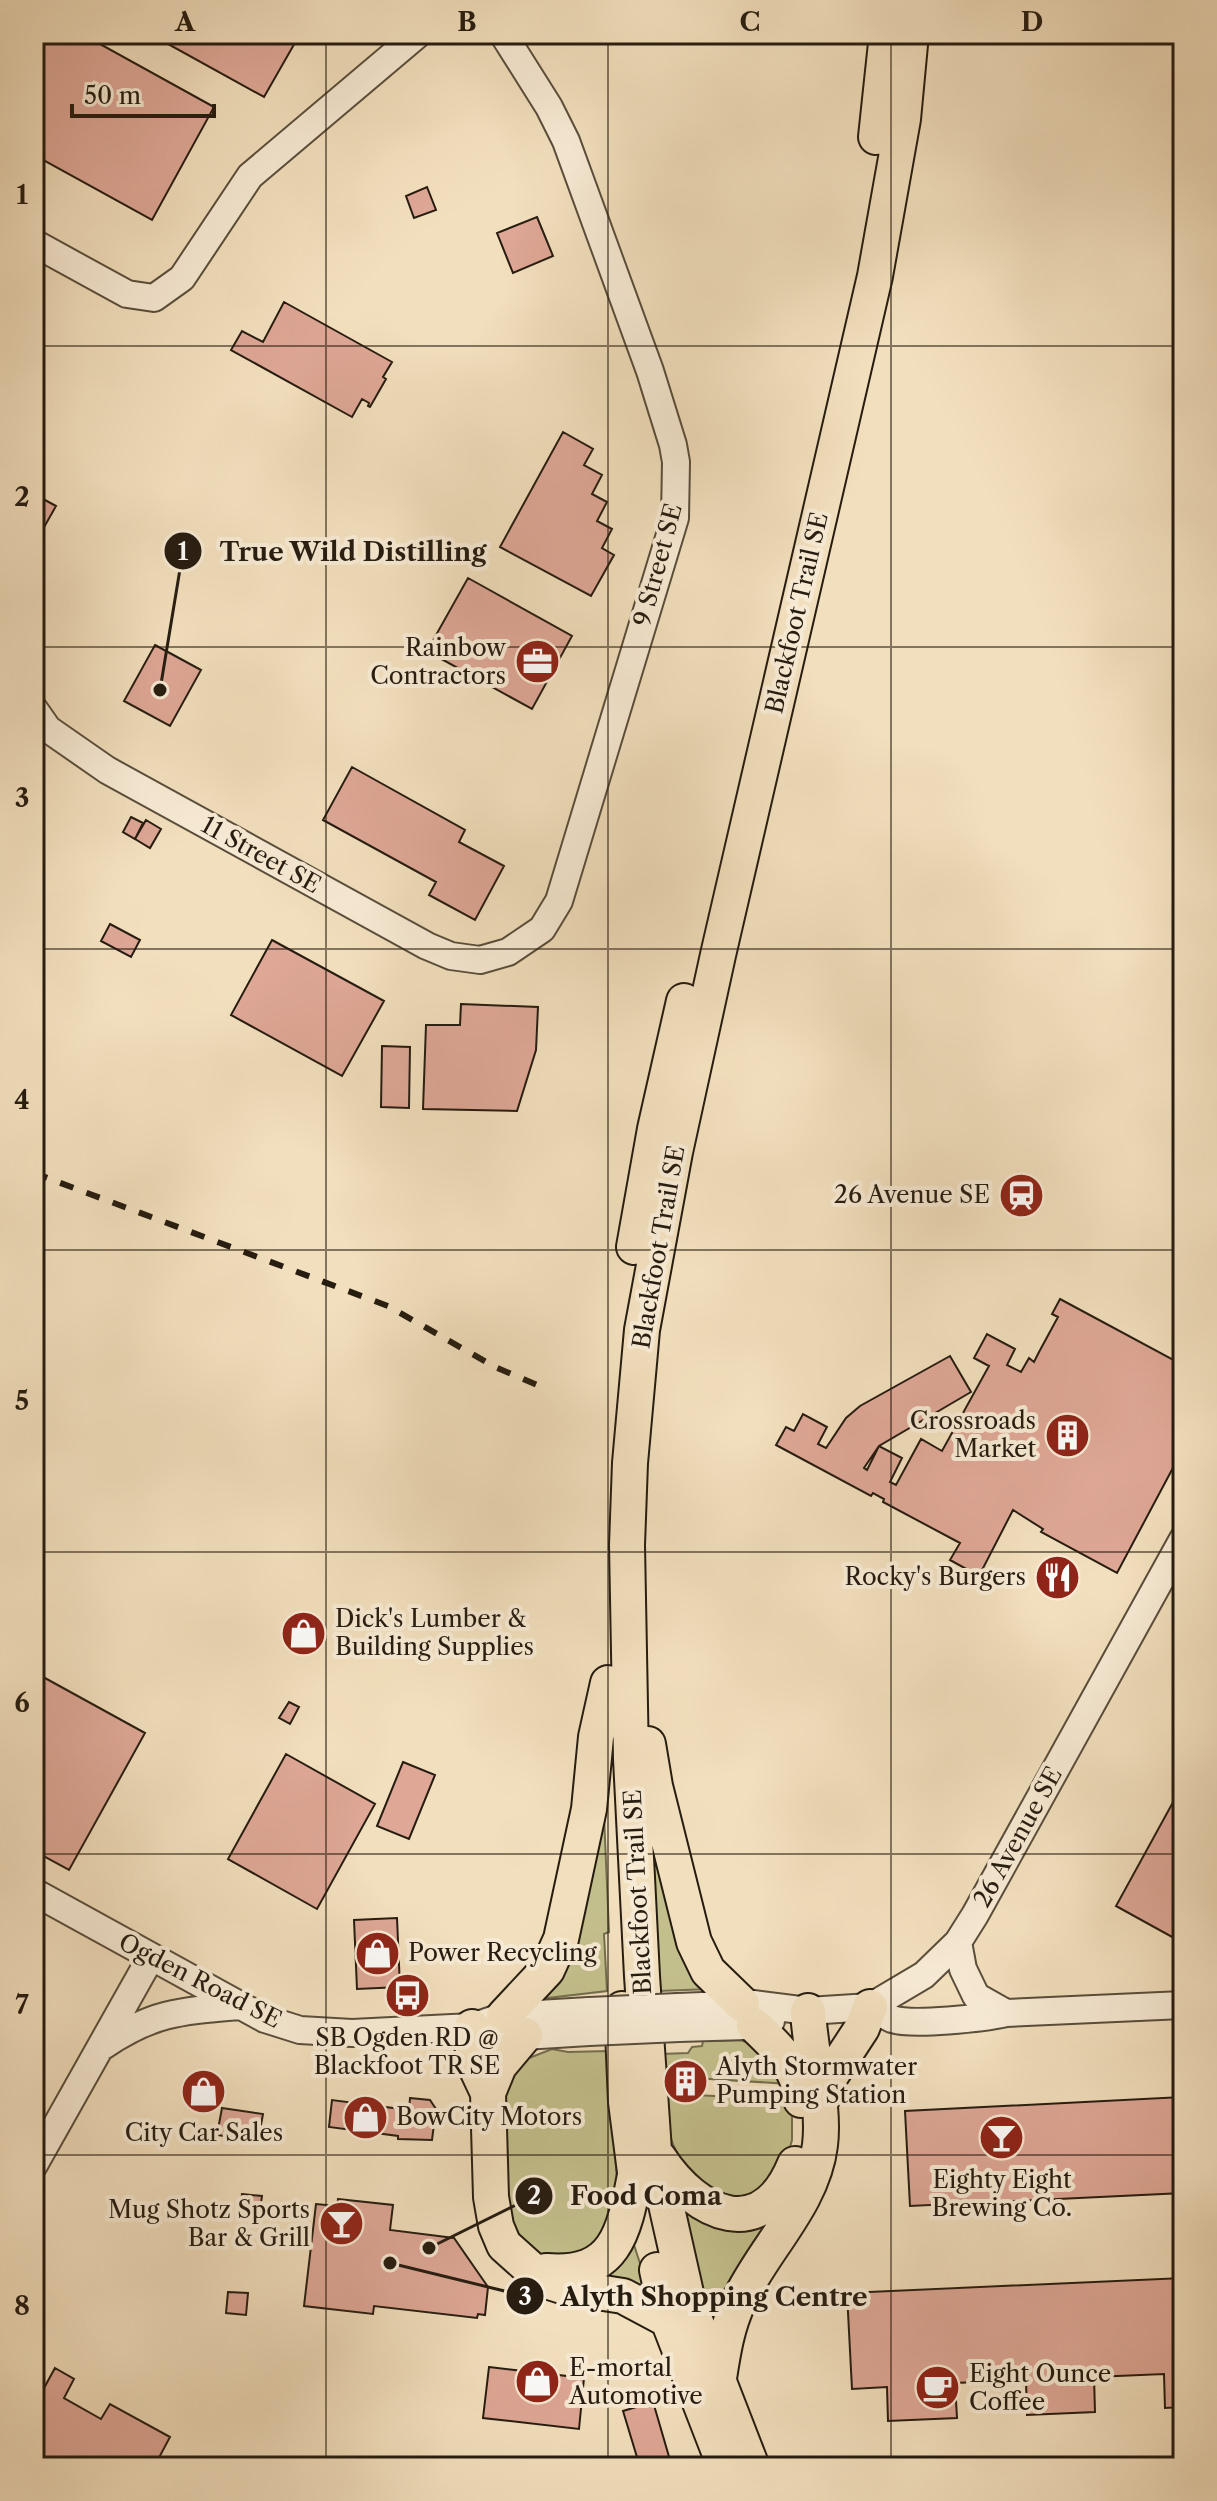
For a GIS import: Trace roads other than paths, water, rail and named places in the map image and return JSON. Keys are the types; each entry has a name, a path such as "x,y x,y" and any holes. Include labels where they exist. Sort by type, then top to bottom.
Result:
{"main road":[{"name":"Blackfoot Trail SE","path":"752,2467 688,2302 626,2102 618,1682 605,1543 611,1410 620,1328 655,1129 855,256 871,175 887,34"},
{"name":"Blackfoot Trail SE","path":"618,1682 630,1463 642,1330 675,1152 718,955 875,276 903,119 911,34"},
{"path":"524,2266 562,2272 592,2267 604,2258 621,2235 645,2163 692,2198 718,2211 756,2212 774,2200 787,2183 797,2157 801,2133 800,2094 789,2060 708,1971 694,1942 655,1786 645,1728 618,1682"},
{"path":"618,1682 596,1737 589,1809 561,1939 547,1970 473,2061 488,2093 491,2197 496,2226 504,2245 543,2280 565,2287 623,2296 668,2320"},
{"path":"819,2107 830,2077 862,2028 870,2007"},
{"path":"719,2378 726,2334 739,2300 803,2195 812,2176 820,2144 808,2011"},
{"path":"488,2093 499,2066 500,2026"},
{"name":"Blackfoot Trail SE","path":"645,2163 668,2320 725,2467"}],"street":[{"path":"34,243 127,294 154,298 182,278 250,176 418,34"},
{"name":"9 Street SE","path":"503,34 549,107 566,141 650,371 673,445 677,504 559,901 542,929 508,952"},
{"name":"11 Street SE","path":"34,709 48,729 107,770 427,946 451,956 480,960 508,952"},
{"name":"26 Avenue SE","path":"678,2017 870,2007 924,1975 958,1942 1183,1539"},
{"name":"Ogden Road SE","path":"34,1892 265,2019 300,2030 352,2033 678,2017"},
{"path":"958,1942 963,1969 976,1996 1006,2013"},
{"path":"34,2165 151,1957"},
{"path":"870,2007 894,2020 979,2019 1006,2013 1183,2005"},
{"path":"96,2051 154,2017 241,2006"}],"railway":[{"path":"34,1173 388,1306 495,1367 544,1388"}],"place":[{"name":"Rainbow Contractors","path":"537,662"},
{"name":"True Wild Distilling","path":"160,690"},
{"name":"26 Avenue SE","path":"1021,1195"},
{"name":"Crossroads Market","path":"1067,1435"},
{"name":"Rocky's Burgers","path":"1057,1577"},
{"name":"Dick's Lumber & Building Supplies","path":"304,1633"},
{"name":"Power Recycling","path":"377,1953"},
{"name":"SB Ogden RD @ Blackfoot TR SE","path":"407,1996"},
{"name":"Alyth Stormwater Pumping Station","path":"685,2081"},
{"name":"City Car Sales","path":"204,2091"},
{"name":"BowCity Motors","path":"365,2117"},
{"name":"Eighty Eight Brewing Co.","path":"1002,2138"},
{"name":"Mug Shotz Sports Bar & Grill","path":"341,2224"},
{"name":"Food Coma","path":"429,2248"},
{"name":"Alyth Shopping Centre","path":"390,2263"},
{"name":"E-mortal Automotive","path":"538,2382"},
{"name":"Eight Ounce Coffee","path":"938,2388"}]}
